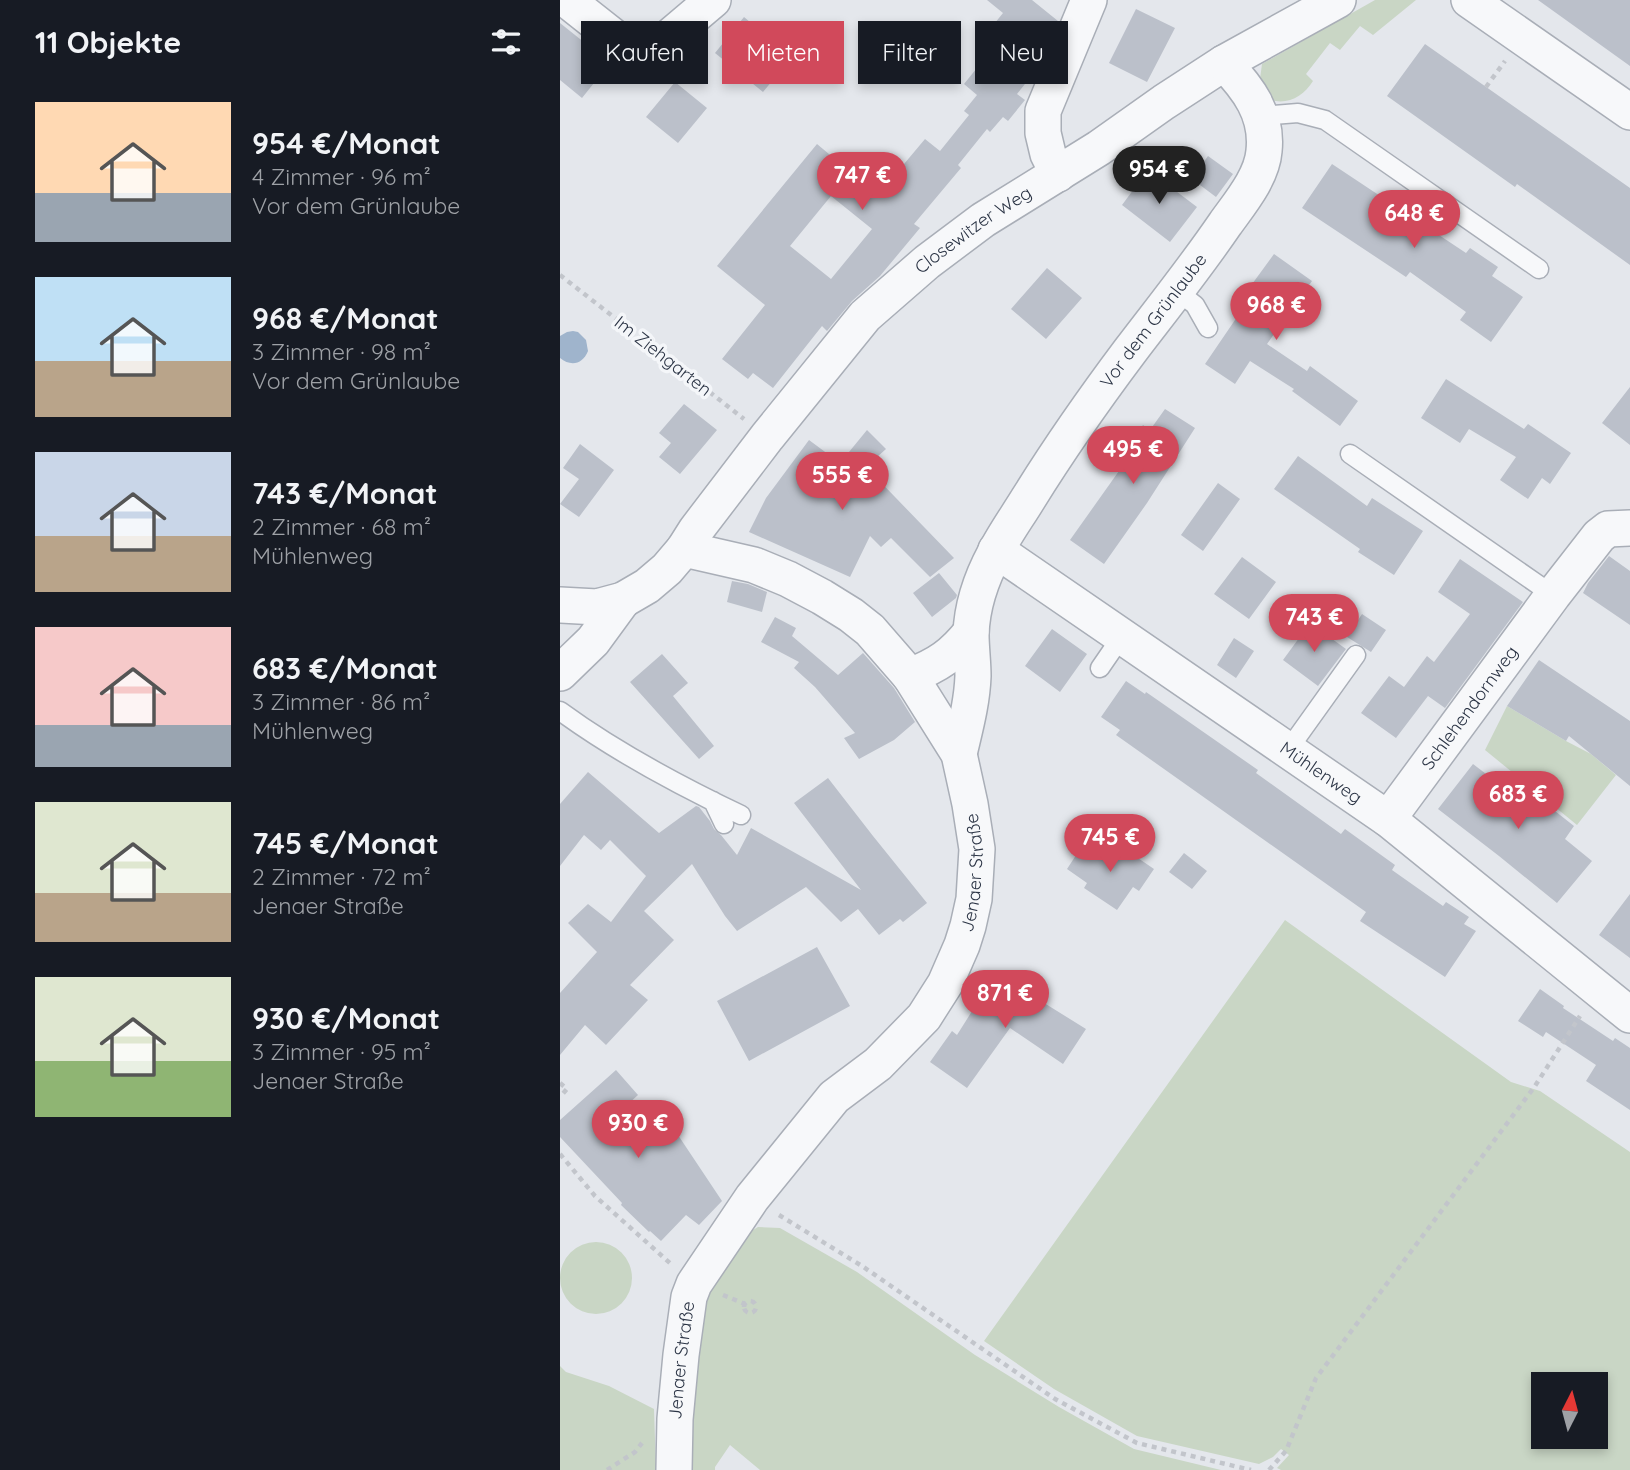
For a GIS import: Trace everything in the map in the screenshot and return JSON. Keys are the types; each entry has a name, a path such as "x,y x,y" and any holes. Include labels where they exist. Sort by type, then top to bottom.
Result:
{"street":[{"path":"567,0 629,49 645,52 661,44 713,0"},
{"path":"1058,174 1048,154 1043,133 1043,111 1089,0"},
{"name":"Closewitzer Weg","path":"684,549 767,437 865,316 912,274 962,235 1224,63 1338,0"},
{"path":"1469,0 1630,112"},
{"name":"Vor dem Grünlaube","path":"959,754 973,677 971,632 978,594 996,550 1076,427 1254,182 1264,153 1262,116 1251,95 1224,63"},
{"name":"Schlehendornweg","path":"1388,820 1599,536 1608,529 1630,528"},
{"path":"563,602 597,607 624,600 667,569 684,549"},
{"name":"Jenaer Straße","path":"674,1470 675,1419 681,1355 689,1297 694,1284 752,1198 834,1097 878,1063 924,1017 945,984 968,926 977,849 959,754 910,676 870,630 851,615 788,579 754,565 684,549"},
{"name":"Mühlenweg","path":"996,550 1388,820 1630,1015"},
{"path":"560,673 593,641 624,600"},
{"path":"910,676 945,659 959,648 971,632"}],"lane":[{"path":"1262,116 1298,113 1325,120 1539,269"},
{"path":"1177,291 1195,305 1208,328"},
{"path":"1350,454 1553,595"},
{"path":"1100,668 1122,636"},
{"path":"1288,750 1356,655"},
{"path":"560,711 585,730 659,773 741,815"},
{"path":"713,801 724,824"}],"path":[{"path":"1486,87 1507,59"},
{"name":"Im Ziehgarten","path":"560,275 767,437"},
{"path":"1269,1470 1286,1451 1316,1378 1535,1086 1597,990"},
{"path":"560,1083 567,1089 560,1097"},
{"path":"560,1154 595,1196 694,1284"},
{"path":"752,1198 862,1266 1055,1399 1137,1443 1251,1470"}],"green space":[{"path":"1375,0 1416,0 1373,35 1360,26 1340,50 1330,43 1306,74 1313,81 1305,91 1289,100 1271,100 1260,79 1262,64"},
{"path":"1507,706 1591,754 1616,775 1577,825 1485,750"},
{"path":"1285,920 1511,1082 1540,1091 1630,1152 1630,1470 1281,1470 1277,1468 1289,1455 1281,1449 1273,1457 1259,1464 1137,1436 1054,1389 984,1341"},
{"path":"758,1227 780,1228 857,1272 975,1355 1134,1449 1221,1470 760,1470 730,1445 715,1470 687,1470 692,1358 706,1294 738,1239"},
{"path":"596,1242 616,1248 626,1258 632,1278 626,1298 616,1308 596,1314 576,1308 566,1298 560,1278 566,1258 576,1248"},
{"path":"560,1366 566,1372 609,1386 654,1409 656,1470 560,1470"}],"water":[{"path":"573,331 586,340 588,351 583,359 576,363 560,358 560,336"}],"building":[{"path":"987,0 1032,0 1058,21 997,21 1003,13"},
{"path":"1538,0 1630,0 1630,66"},
{"path":"1136,9 1175,28 1147,82 1109,63"},
{"path":"560,23 581,40 581,84 593,84 582,98 560,80"},
{"path":"722,44 722,59 715,53"},
{"path":"1425,44 1630,188 1630,265 1387,96"},
{"path":"975,70 975,84 1025,84 1017,94 1025,100 1008,121 1003,117 990,132 987,129 958,165 961,168 914,224 920,228 880,276 852,301 827,331 822,326 773,388 753,373 748,379 722,359 765,305 717,266 817,144 878,195 925,139 940,151 969,115 964,111 977,95 964,84","holes":["831,196 872,229 831,279 790,246"]},
{"path":"673,84 677,84 707,108 678,143 646,117"},
{"path":"753,84 770,84 763,92"},
{"path":"1208,156 1233,174 1216,197 1192,179"},
{"path":"1332,164 1466,253 1470,248 1498,267 1492,276 1523,297 1491,342 1460,320 1466,312 1410,272 1406,277 1302,208"},
{"path":"1148,170 1197,207 1170,242 1122,205"},
{"path":"1274,254 1312,281 1267,344 1307,371 1310,366 1358,401 1340,426 1292,391 1294,389 1250,361 1235,384 1205,364 1252,295 1247,291"},
{"path":"1047,268 1082,298 1046,339 1011,309"},
{"path":"1446,379 1524,429 1528,424 1571,453 1550,484 1542,478 1528,499 1500,480 1516,457 1469,429 1460,443 1421,418"},
{"path":"1630,387 1630,445 1602,423"},
{"path":"684,404 717,430 680,474 659,457 671,443 659,433"},
{"path":"1165,409 1195,428 1104,564 1070,540 1136,447 1130,444 1143,425 1150,430"},
{"path":"867,430 886,449 866,467 954,558 930,577 891,538 881,547 870,536 850,577 749,532 766,498 809,440 840,463"},
{"path":"580,444 614,470 579,517 560,504 579,479 563,468"},
{"path":"1298,456 1367,506 1372,498 1423,531 1394,575 1358,552 1360,549 1274,489"},
{"path":"1218,483 1240,499 1203,551 1181,535"},
{"path":"1609,556 1630,571 1630,625 1583,593"},
{"path":"1242,557 1276,582 1249,619 1214,594"},
{"path":"1460,559 1523,602 1445,708 1428,696 1396,738 1361,713 1389,676 1404,687 1427,656 1434,662 1470,614 1438,592"},
{"path":"939,573 957,595 932,617 913,593"},
{"path":"732,581 767,592 762,612 727,602"},
{"path":"1362,614 1386,630 1371,652 1347,637"},
{"path":"775,617 796,628 792,636 838,675 863,653 894,688 915,722 894,740 859,759 844,738 855,733 815,687 794,668 799,662 761,642"},
{"path":"1310,623 1346,649 1318,686 1283,660"},
{"path":"1052,629 1087,654 1060,692 1025,666"},
{"path":"1234,638 1254,651 1236,678 1217,665"},
{"path":"662,654 688,683 673,696 714,746 699,759 630,682"},
{"path":"1539,660 1630,721 1630,786 1569,736 1566,741 1507,706"},
{"path":"1126,681 1258,770 1256,773 1341,834 1345,829 1395,865 1392,870 1443,906 1446,902 1469,917 1464,924 1476,931 1445,977 1360,921 1366,912 1116,735 1120,730 1101,717"},
{"path":"1473,764 1519,799 1527,789 1574,826 1565,839 1592,861 1557,903 1438,809"},
{"path":"588,772 659,833 696,806 737,855 751,828 861,890 794,803 828,778 927,903 903,922 900,919 879,935 858,909 841,922 806,887 737,931 692,864 644,911 674,940 630,985 648,1000 606,1045 585,1025 560,1055 560,993 597,952 568,923 588,904 611,922 646,876 610,840 601,850 584,835 560,866 560,804"},
{"path":"1084,843 1105,857 1110,849 1128,860 1132,854 1154,869 1139,891 1133,887 1117,910 1084,888 1087,883 1067,869"},
{"path":"1184,853 1207,871 1192,889 1169,872"},
{"path":"1630,894 1630,958 1599,935"},
{"path":"817,947 850,1006 749,1061 717,1001"},
{"path":"996,973 1086,1029 1063,1064 1010,1028 967,1088 930,1062 952,1031 957,1035"},
{"path":"1540,989 1564,1006 1563,1008 1613,1041 1615,1038 1630,1048 1630,1110 1586,1081 1596,1065 1546,1032 1543,1037 1518,1021"},
{"path":"616,1070 638,1095 627,1105 662,1139 674,1129 722,1201 699,1225 686,1215 661,1241 621,1205 560,1137 560,1120"}]}
